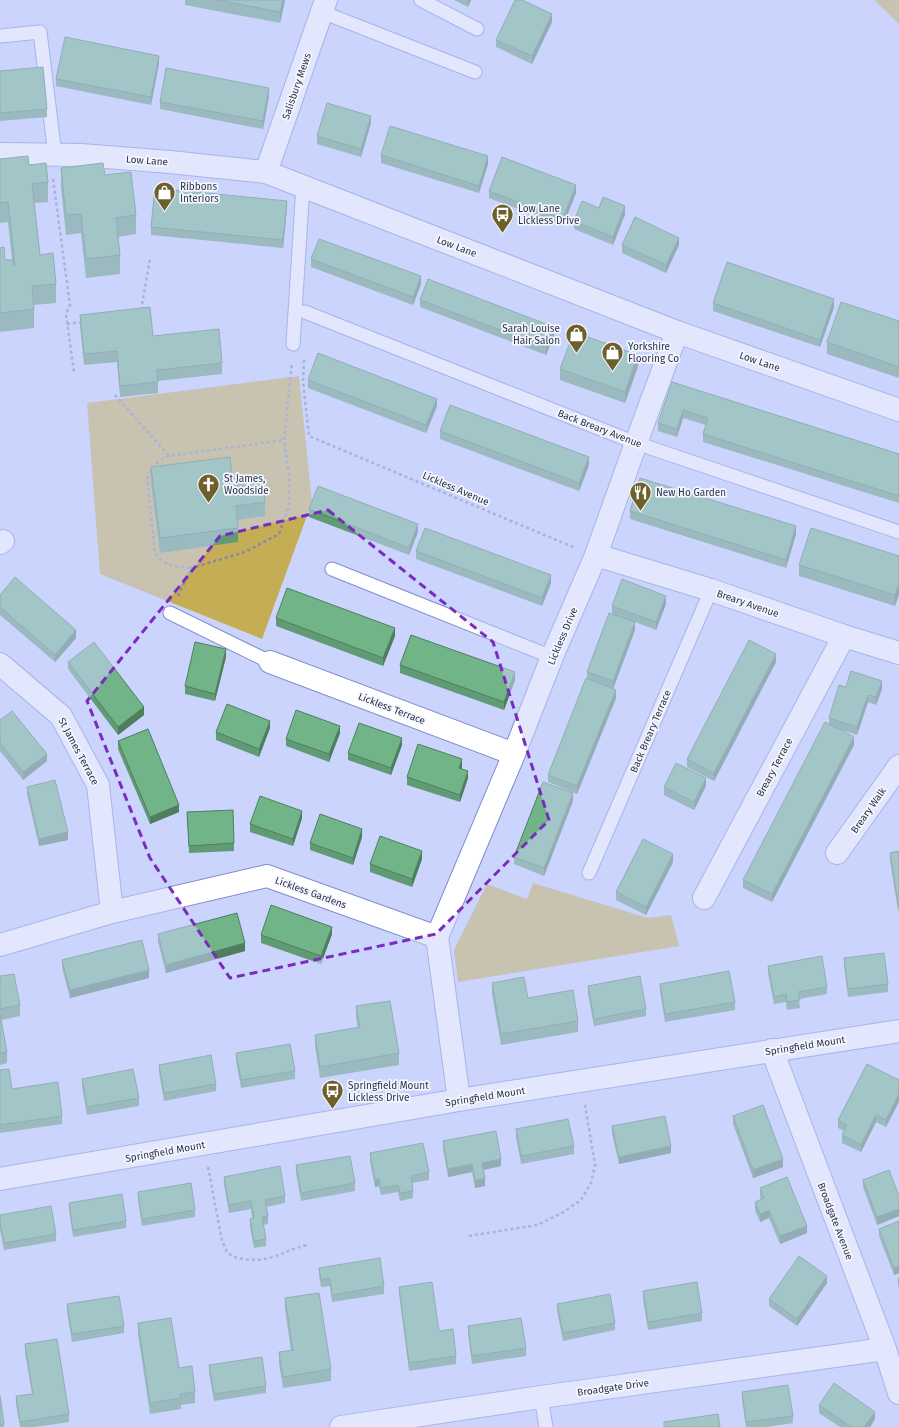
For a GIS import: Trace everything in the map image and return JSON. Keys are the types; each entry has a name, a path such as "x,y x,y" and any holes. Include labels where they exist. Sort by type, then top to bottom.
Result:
{"street":[{"name":"Salisbury Mews","path":"266,172 324,6"},
{"name":"Low Lane","path":"0,154 81,155 266,172 303,185 677,332 899,410"},
{"name":"Lickless Drive","path":"437,937 596,555 677,332"},
{"name":"Breary Avenue","path":"596,555 711,590 844,636 899,653"},
{"name":"Breary Terrace","path":"704,898 844,636"},
{"name":"Lickless Terrace","path":"270,662 514,754"},
{"name":"St James Terrace","path":"0,664 61,716 98,785 112,912"},
{"name":"Breary Walk","path":"837,853 899,766"},
{"name":"Lickless Gardens","path":"0,945 112,912 267,876 437,937"},
{"path":"437,937 459,1100"},
{"name":"Springfield Mount","path":"0,1179 459,1100 899,1031"},
{"name":"Broadgate Avenue","path":"772,1050 885,1349 899,1394"},
{"name":"Broadgate Drive","path":"341,1427 541,1397 885,1349"}],"lane":[{"path":"421,0 477,29"},
{"path":"324,6 475,72"},
{"path":"0,36 40,32 52,155"},
{"path":"293,344 303,185"},
{"name":"Back Breary Avenue","path":"305,312 636,443 899,532"},
{"path":"332,569 552,658"},
{"name":"Back Breary Terrace","path":"589,872 711,590"},
{"path":"170,613 270,662"},
{"path":"541,1397 546,1427"}],"path":[{"path":"52,155 70,305 66,314 74,372"},
{"path":"140,313 150,259"},
{"path":"67,324 89,321"},
{"path":"284,440 169,456 160,460 153,468 147,479 155,552 160,560 169,565 190,568 246,552 278,534 289,506 289,474 284,440 293,344"},
{"path":"115,395 169,456"},
{"name":"Lickless Avenue","path":"309,436 596,555"},
{"path":"170,613 190,568"},
{"path":"469,1236 537,1225 562,1213 581,1200 591,1183 595,1165 580,1081"},
{"path":"204,1145 222,1241 226,1251 235,1257 260,1259 272,1257 295,1247 308,1245"}],"highlighted area":[{"path":"328,510 493,642 549,820 436,934 230,978 150,858 87,701 220,536"}],"shaded area":[{"path":"874,0 899,0 899,24"},
{"path":"299,376 312,502 262,639 100,574 87,403"},
{"path":"533,883 648,918 671,915 679,946 458,982 454,950 487,884 527,899"}],"building":[{"path":"217,0 283,0 280,12"},
{"path":"515,0 522,0 552,14 532,56 496,40"},
{"path":"65,37 159,56 151,97 56,79"},
{"path":"43,67 47,109 0,113 0,71"},
{"path":"166,68 269,88 263,121 160,102"},
{"path":"327,103 371,116 361,149 317,136"},
{"path":"390,126 488,156 479,186 381,155"},
{"path":"28,156 29,165 46,163 48,182 32,184 40,255 53,253 56,284 32,286 34,309 0,313 0,248 4,247 5,260 13,260 15,266 8,202 0,203 0,159"},
{"path":"502,157 576,185 563,219 489,191"},
{"path":"103,163 105,175 131,172 136,215 116,218 120,255 86,259 81,214 66,215 61,168"},
{"path":"155,188 287,201 283,240 151,227"},
{"path":"603,197 625,206 613,237 574,221 582,201 599,208"},
{"path":"635,217 679,238 666,265 622,245"},
{"path":"319,239 421,276 413,297 311,259"},
{"path":"727,262 834,299 820,340 713,303"},
{"path":"428,279 554,327 546,347 420,300"},
{"path":"841,302 899,321 899,367 827,342"},
{"path":"150,307 153,336 219,329 222,363 157,370 158,382 120,386 117,351 84,354 80,315"},
{"path":"574,332 638,355 625,392 560,369"},
{"path":"318,353 437,399 426,425 308,380"},
{"path":"672,382 899,454 899,496 703,434 708,418 683,410 677,429 658,423"},
{"path":"450,405 589,457 579,483 440,431"},
{"name":"St James, Woodside","path":"230,457 232,478 262,474 265,502 236,506 238,528 160,538 151,467"},
{"path":"640,478 796,526 786,560 630,511"},
{"path":"318,486 418,524 409,548 309,509"},
{"path":"425,528 551,575 542,598 416,551"},
{"path":"811,528 899,556 899,583 895,595 799,565"},
{"path":"15,577 76,630 55,655 0,607 0,595"},
{"path":"622,579 666,596 656,622 612,606"},
{"path":"287,588 395,628 383,658 276,618"},
{"path":"609,613 635,622 613,681 587,672"},
{"path":"411,635 515,672 504,702 400,665"},
{"path":"749,640 776,654 714,773 687,759"},
{"path":"94,642 144,707 118,727 68,662"},
{"path":"195,642 226,649 215,694 185,686"},
{"path":"851,671 882,681 876,697 868,695 857,727 829,718 839,685 846,687"},
{"path":"586,678 616,690 577,786 548,775"},
{"path":"227,704 270,721 259,749 216,732"},
{"path":"296,710 340,726 329,754 286,739"},
{"path":"12,711 47,754 23,772 0,743 0,720"},
{"path":"825,722 854,737 772,894 743,880"},
{"path":"359,723 402,738 391,768 348,753"},
{"path":"148,729 179,805 150,817 118,741"},
{"path":"418,744 462,759 459,768 468,771 460,795 407,777"},
{"path":"676,763 706,778 694,802 664,787"},
{"path":"55,780 68,832 39,839 27,787"},
{"path":"543,782 573,793 544,868 514,857"},
{"path":"260,796 302,811 293,839 250,824"},
{"path":"233,810 234,843 189,846 187,812"},
{"path":"320,814 362,829 353,858 310,843"},
{"path":"380,836 422,851 412,879 370,864"},
{"path":"643,839 673,854 646,907 616,892"},
{"path":"899,851 899,903 898,903 890,853"},
{"path":"271,905 332,927 321,956 261,935"},
{"path":"237,913 245,943 166,965 158,934"},
{"path":"142,940 149,970 70,990 62,960"},
{"path":"884,953 888,984 848,989 844,958"},
{"path":"822,956 827,987 798,992 800,1000 787,1002 786,994 774,997 768,966"},
{"path":"729,971 735,1002 665,1014 660,984"},
{"path":"14,974 20,1005 0,1009 0,976"},
{"path":"640,976 646,1009 594,1019 588,986"},
{"path":"524,977 528,998 573,990 578,1021 501,1034 492,983"},
{"path":"390,1001 399,1053 320,1067 315,1035 360,1027 356,1006"},
{"path":"0,1014 7,1052 0,1053"},
{"path":"290,1044 295,1071 241,1080 236,1053"},
{"path":"211,1055 216,1084 164,1093 159,1065"},
{"path":"867,1064 899,1080 899,1094 886,1120 876,1115 861,1145 842,1135 847,1125 838,1120"},
{"path":"9,1069 12,1089 58,1082 62,1116 0,1125 0,1070"},
{"path":"133,1069 139,1098 87,1107 82,1079"},
{"path":"763,1105 783,1159 753,1170 733,1116"},
{"path":"665,1116 671,1146 619,1157 612,1126"},
{"path":"568,1119 574,1146 521,1156 516,1129"},
{"path":"496,1131 501,1159 482,1163 485,1178 475,1181 472,1164 448,1169 443,1141"},
{"path":"423,1143 429,1172 411,1176 413,1191 400,1193 398,1185 381,1188 379,1179 375,1180 370,1153"},
{"path":"350,1156 355,1183 301,1193 296,1165"},
{"path":"280,1166 285,1196 265,1200 268,1216 262,1217 266,1239 254,1241 250,1219 254,1218 251,1201 229,1205 224,1177"},
{"path":"889,1170 899,1196 899,1209 877,1217 863,1180"},
{"path":"787,1177 807,1226 780,1236 769,1210 760,1214 755,1202 764,1198 760,1188"},
{"path":"191,1183 195,1210 142,1219 138,1192"},
{"path":"122,1194 126,1221 73,1230 69,1203"},
{"path":"51,1206 56,1234 4,1243 0,1215"},
{"path":"899,1221 899,1266 894,1268 879,1229"},
{"path":"799,1256 827,1276 797,1319 769,1299"},
{"path":"380,1258 384,1286 332,1295 330,1278 321,1280 319,1268"},
{"path":"432,1282 439,1331 453,1329 456,1356 409,1363 399,1287"},
{"path":"697,1282 702,1313 648,1322 643,1291"},
{"path":"319,1293 331,1369 283,1377 279,1352 293,1350 285,1298"},
{"path":"610,1294 615,1323 563,1333 557,1304"},
{"path":"119,1296 124,1326 72,1334 67,1304"},
{"path":"171,1318 179,1368 192,1366 195,1392 180,1394 181,1398 150,1403 138,1323"},
{"path":"521,1318 526,1348 472,1356 468,1326"},
{"path":"57,1339 69,1414 20,1422 16,1396 33,1394 25,1344"},
{"path":"262,1357 266,1386 214,1394 209,1365"},
{"path":"834,1383 875,1412 864,1427 851,1427 819,1405"},
{"path":"788,1385 793,1416 746,1422 742,1392"},
{"path":"0,1396 4,1424 0,1424"},
{"path":"718,1414 720,1427 664,1427 664,1422"}],"place":[{"name":"Ribbons Interiors","path":"165,212"},
{"name":"Low Lane Lickless Drive","path":"503,234"},
{"name":"Sarah Louise Hair Salon","path":"576,354"},
{"name":"Yorkshire Flooring Co","path":"613,372"},
{"name":"St James, Woodside","path":"209,504"},
{"name":"New Ho Garden","path":"640,512"},
{"name":"Springfield Mount Lickless Drive","path":"332,1110"}]}
